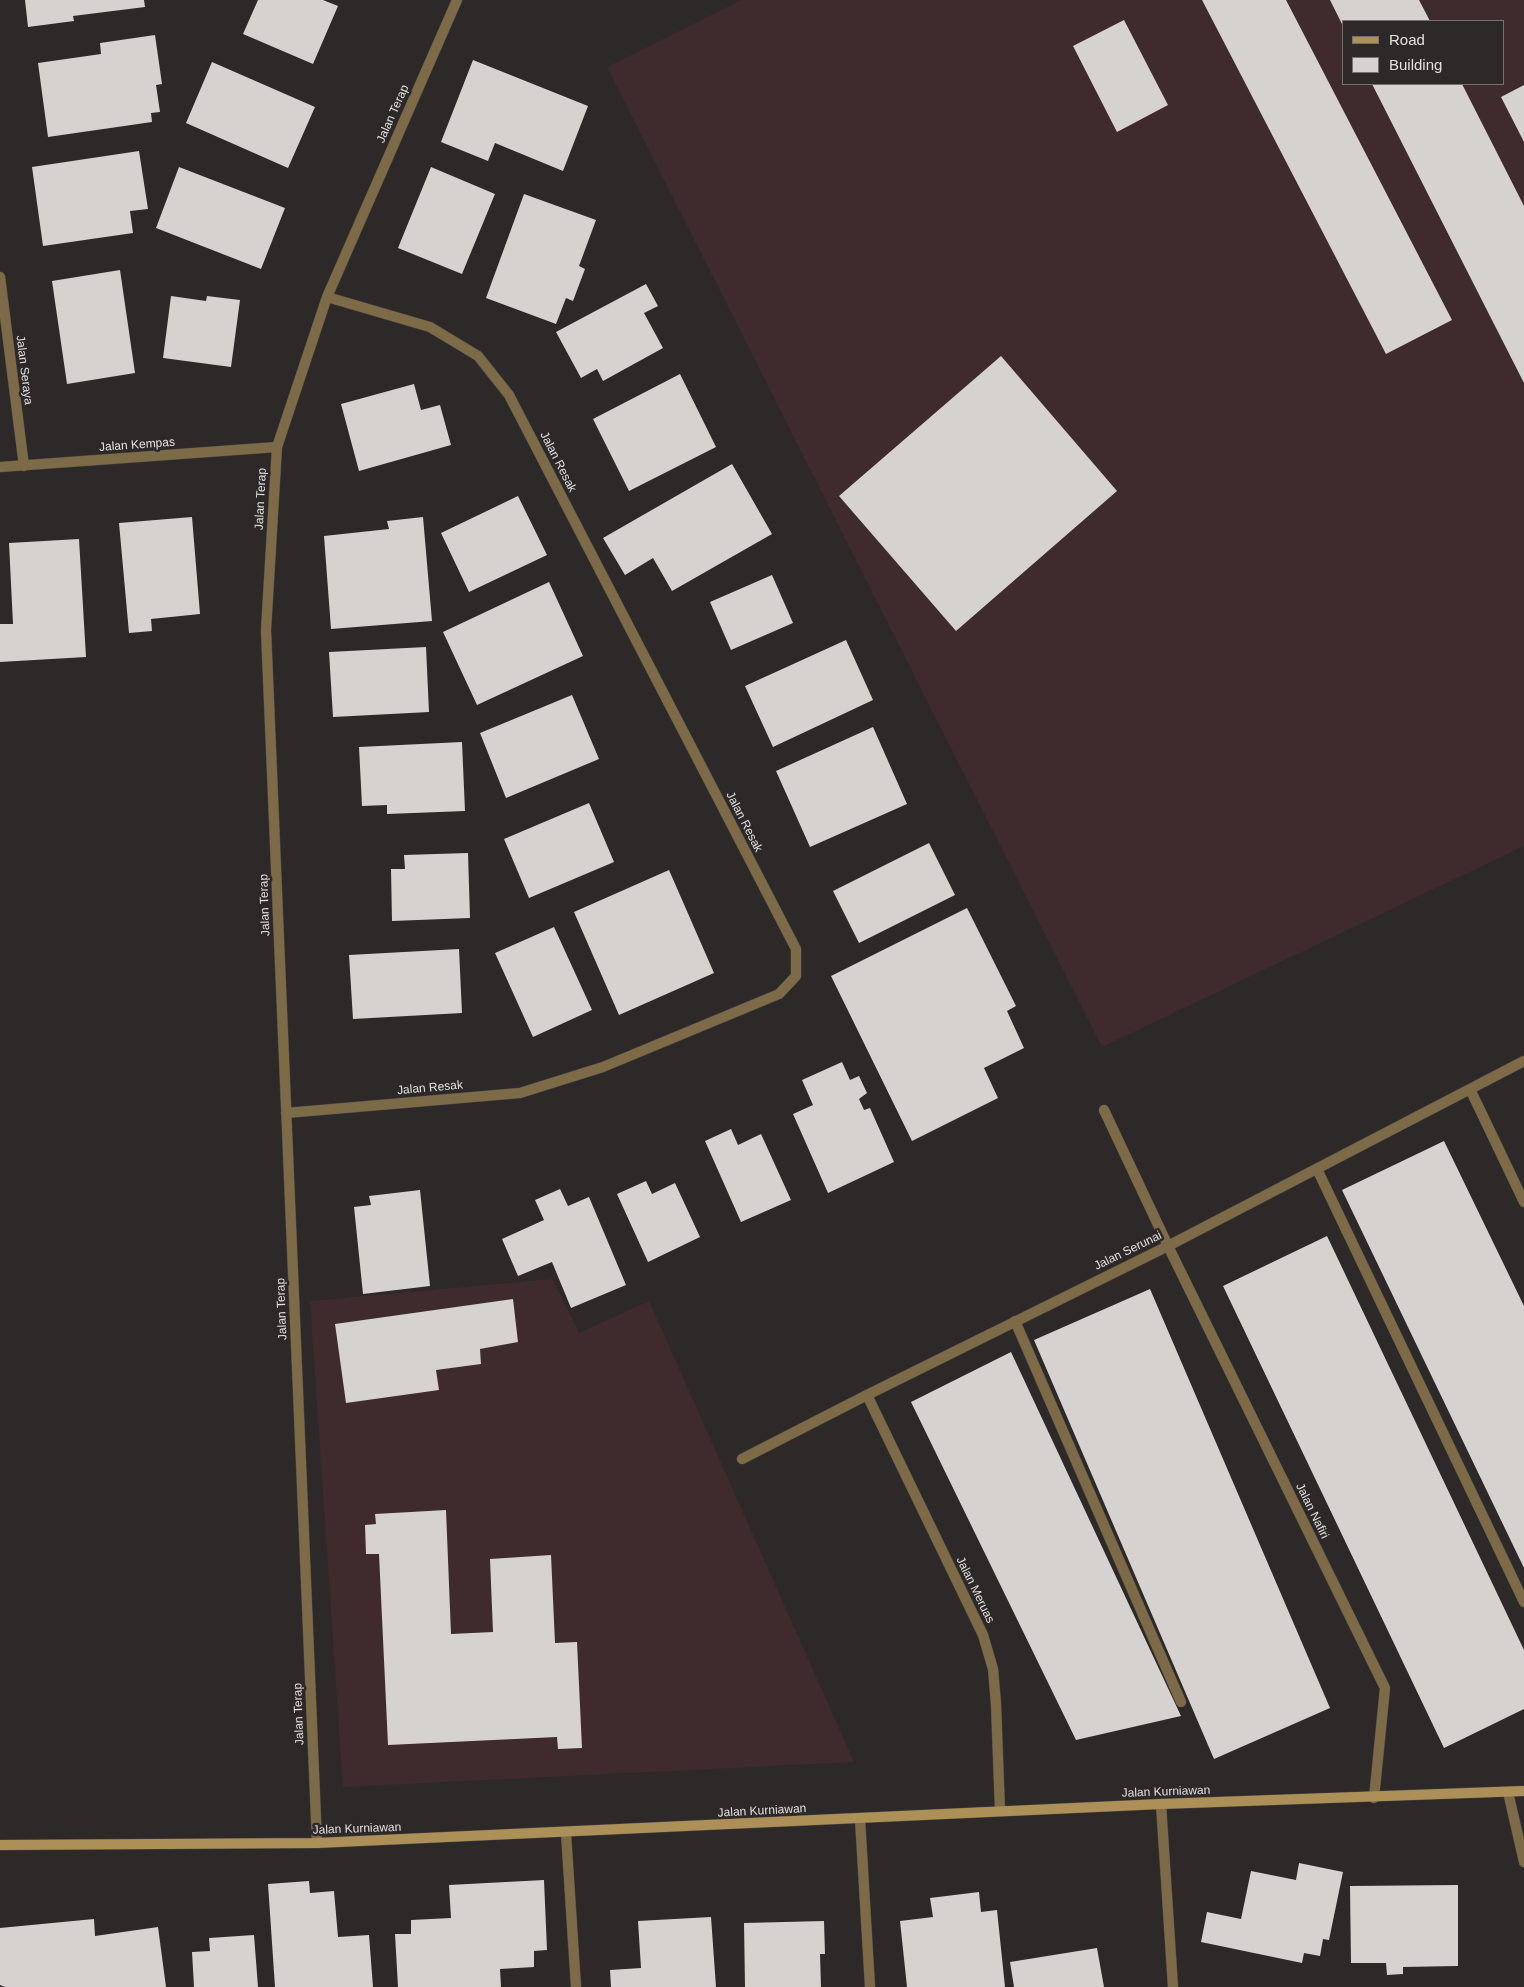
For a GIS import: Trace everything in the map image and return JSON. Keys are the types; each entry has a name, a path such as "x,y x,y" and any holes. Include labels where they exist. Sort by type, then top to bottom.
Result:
{"street":[{"name":"Jalan Terap","path":"317,1843 266,630 276,447 327,297 457,0"},
{"name":"Jalan Seraya","path":"0,277 24,466"},
{"name":"Jalan Resak","path":"286,1113 520,1092 603,1067 779,994 796,976 796,949 509,396 478,356 430,327 327,297"},
{"name":"Jalan Kempas","path":"0,467 276,447"},
{"name":"Jalan Serunai","path":"742,1459 867,1394 1168,1246 1524,1061"},
{"path":"1470,1089 1524,1202"},
{"name":"Jalan Nafiri","path":"1104,1110 1168,1246 1384,1688 1374,1798"},
{"path":"1317,1169 1524,1602"},
{"path":"1015,1321 1181,1702"},
{"name":"Jalan Meruas","path":"867,1394 983,1636 994,1678 1000,1812"},
{"name":"Jalan Kurniawan","path":"0,1844 317,1843 566,1833 1161,1804 1374,1798 1524,1791"},
{"path":"1508,1792 1524,1862"},
{"path":"1161,1804 1173,1987"},
{"path":"860,1819 870,1987"},
{"path":"566,1833 576,1987"}],"shaded area":[{"path":"741,0 1524,0 1524,846 1102,1047 607,67"},
{"path":"552,1279 579,1333 649,1301 854,1762 343,1787 310,1301"}],"building":[{"path":"25,0 144,0 145,7 73,16 74,21 28,27"},
{"path":"258,0 323,0 338,6 313,64 243,34"},
{"path":"1202,0 1286,0 1452,320 1386,354"},
{"path":"1330,0 1419,0 1429,20 1342,20 1342,24"},
{"path":"1124,20 1168,105 1117,132 1073,46"},
{"path":"155,35 162,84 156,85 160,112 151,113 152,122 48,137 38,63 101,54 100,43"},
{"path":"473,60 588,106 563,171 495,143 488,161 441,142"},
{"path":"212,62 315,107 288,168 186,123"},
{"path":"1373,85 1463,85 1524,206 1524,383"},
{"path":"1524,85 1524,142 1501,97"},
{"path":"139,151 148,209 130,211 133,233 43,246 32,167"},
{"path":"179,167 285,208 261,269 156,228"},
{"path":"431,167 495,194 462,274 398,248"},
{"path":"524,194 596,220 579,266 585,269 573,301 566,298 556,324 486,298"},
{"path":"120,270 135,373 67,384 52,281"},
{"path":"646,284 658,306 644,313 663,348 603,381 597,369 581,378 556,332"},
{"path":"171,296 206,301 207,296 240,300 231,367 163,358"},
{"path":"1001,356 1117,491 956,631 839,496"},
{"path":"680,374 716,447 629,491 593,419"},
{"path":"414,384 421,410 440,405 451,445 359,471 341,404"},
{"path":"732,464 772,534 672,591 653,558 625,575 603,538"},
{"path":"518,496 547,555 469,592 441,533"},
{"path":"192,517 200,614 151,619 152,631 129,633 119,523"},
{"path":"423,517 432,621 331,629 324,536 389,529 387,521"},
{"path":"79,539 86,657 0,662 0,624 13,624 9,543"},
{"path":"772,575 793,623 731,650 710,602"},
{"path":"549,582 583,656 477,705 443,632"},
{"path":"846,640 873,700 773,747 745,686"},
{"path":"426,647 429,712 333,717 329,652"},
{"path":"572,695 599,759 506,798 480,733"},
{"path":"873,727 907,804 810,847 776,771"},
{"path":"462,742 465,811 387,814 387,805 362,806 359,747"},
{"path":"589,803 614,862 529,898 504,839"},
{"path":"929,843 955,895 859,943 833,891"},
{"path":"468,853 470,918 392,921 391,869 405,869 404,855"},
{"path":"669,870 714,973 619,1015 574,912"},
{"path":"967,908 1016,1006 1007,1011 1024,1048 984,1068 998,1098 912,1141 831,976"},
{"path":"554,927 592,1010 533,1037 495,953"},
{"path":"459,949 462,1013 353,1019 349,955"},
{"path":"842,1062 850,1080 859,1076 867,1093 859,1099 864,1110 870,1108 894,1162 828,1193 793,1114 813,1105 802,1080"},
{"path":"731,1129 738,1145 761,1134 791,1200 741,1222 705,1141"},
{"path":"1444,1141 1524,1306 1524,1568 1342,1190"},
{"path":"646,1181 652,1194 675,1183 700,1237 648,1262 617,1194"},
{"path":"560,1189 568,1206 589,1197 626,1285 571,1308 552,1262 518,1276 502,1239 544,1220 535,1200"},
{"path":"420,1190 430,1286 363,1294 354,1207 371,1205 369,1196"},
{"path":"1327,1236 1524,1650 1524,1709 1444,1748 1223,1286"},
{"path":"1150,1289 1330,1708 1214,1759 1034,1340"},
{"path":"513,1299 518,1342 480,1349 481,1364 436,1370 439,1390 346,1403 335,1324"},
{"path":"1011,1352 1181,1716 1076,1740 911,1402"},
{"path":"446,1510 451,1634 493,1632 490,1559 551,1555 555,1643 577,1642 582,1748 558,1749 557,1737 388,1745 379,1554 366,1554 365,1525 376,1524 375,1514"},
{"path":"1299,1863 1343,1872 1329,1940 1323,1939 1320,1956 1304,1953 1302,1963 1201,1942 1207,1912 1241,1919 1251,1871 1296,1880"},
{"path":"544,1880 547,1950 534,1951 534,1967 500,1969 501,1987 398,1987 395,1934 411,1934 411,1920 451,1918 449,1885"},
{"path":"309,1881 310,1893 334,1891 338,1937 369,1935 373,1987 275,1987 268,1884"},
{"path":"1458,1885 1458,1966 1403,1967 1403,1974 1387,1975 1386,1963 1351,1963 1350,1886"},
{"path":"979,1892 981,1912 997,1910 1005,1987 907,1987 900,1921 933,1917 930,1898"},
{"path":"711,1917 716,1987 611,1987 610,1970 641,1968 638,1921"},
{"path":"94,1919 95,1936 158,1927 166,1987 5,1987 0,1985 0,1928"},
{"path":"824,1921 825,1954 820,1954 821,1987 745,1987 744,1923"},
{"path":"254,1935 258,1987 194,1987 192,1952 210,1951 209,1938"},
{"path":"1097,1948 1104,1987 1014,1987 1010,1962"}]}
